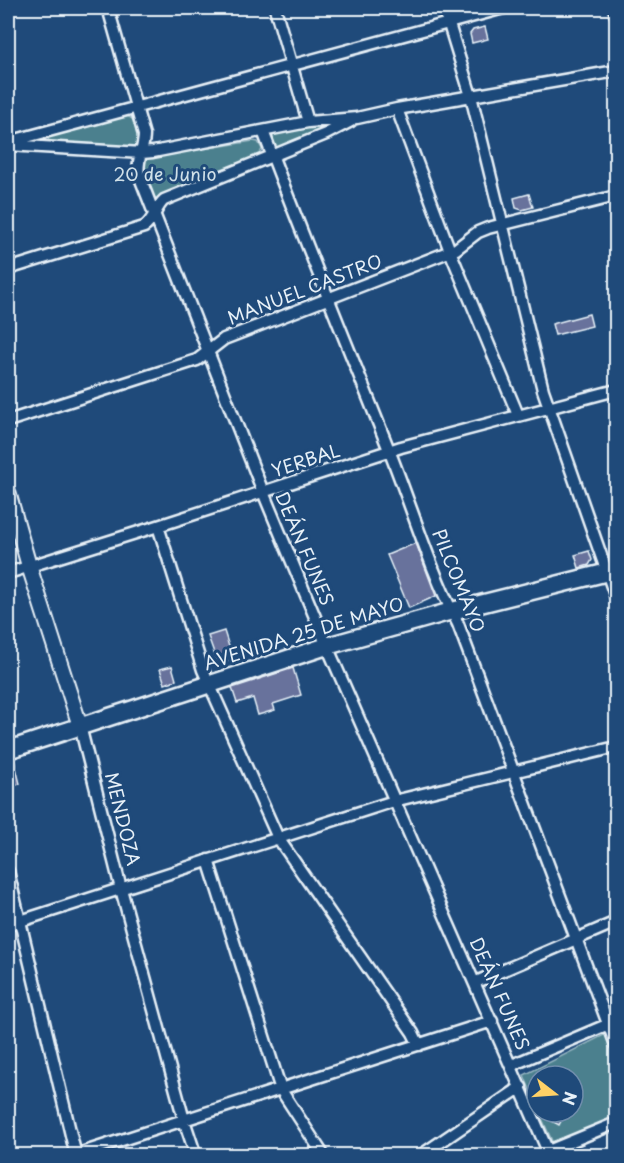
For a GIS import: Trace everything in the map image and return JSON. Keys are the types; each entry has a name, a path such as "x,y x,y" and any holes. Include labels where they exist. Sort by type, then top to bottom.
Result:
{"main road":[{"name":"AVENIDA 25 DE MAYO","path":"8,750 327,646 452,611 612,572"}],"street":[{"name":"DEÁN FUNES","path":"108,8 144,135 142,153 138,163 139,175 263,492 327,646 549,1153"},
{"path":"275,8 308,122"},
{"path":"444,8 471,96 549,407 612,572 616,598"},
{"path":"8,143 504,8"},
{"path":"614,8 616,16"},
{"path":"8,143 142,153 308,122 357,118 616,71"},
{"path":"398,109 450,251 518,415"},
{"path":"8,269 144,227 151,221 164,200 326,134 357,118"},
{"name":"PILCOMAYO","path":"263,131 514,771 576,939 612,1022 616,1046"},
{"name":"MANUEL CASTRO","path":"8,421 197,360 224,339 450,251 478,232 504,223 616,196"},
{"name":"YERBAL","path":"8,573 390,451 616,390"},
{"name":"MENDOZA","path":"8,492 80,726 120,889 184,1120 196,1155"},
{"path":"158,526 208,683 278,838 419,1045"},
{"path":"8,925 394,801 616,747"},
{"path":"208,860 281,1090 324,1155"},
{"path":"8,871 75,1155 492,1021"},
{"path":"476,982 616,922"},
{"path":"512,1065 612,1022"},
{"path":"420,1155 521,1087"},
{"path":"549,1153 616,1123"}],"green space":[{"path":"126,115 134,120 138,141 135,147 49,142 48,138 51,136"},
{"path":"319,124 323,129 278,149 274,142 273,135"},
{"name":"20 de Junio","path":"258,142 262,149 258,157 154,199 143,173 146,158"},
{"path":"606,1034 616,1062 616,1119 553,1143 544,1124 585,1124 585,1064 546,1064"}],"building":[{"path":"485,27 488,39 472,43 470,34 473,30"},
{"path":"529,194 533,207 522,210 516,208 514,198"},
{"path":"589,314 592,326 555,335 552,324"},
{"path":"416,543 436,596 409,608 387,555"},
{"path":"589,551 592,560 589,565 579,568 575,555"},
{"path":"224,631 233,659 218,664 208,636"},
{"path":"172,666 176,680 165,684 160,669"},
{"path":"293,668 301,695 273,704 275,710 258,715 253,698 237,703 232,688"},
{"path":"14,759 20,784 8,787 8,762"}]}
